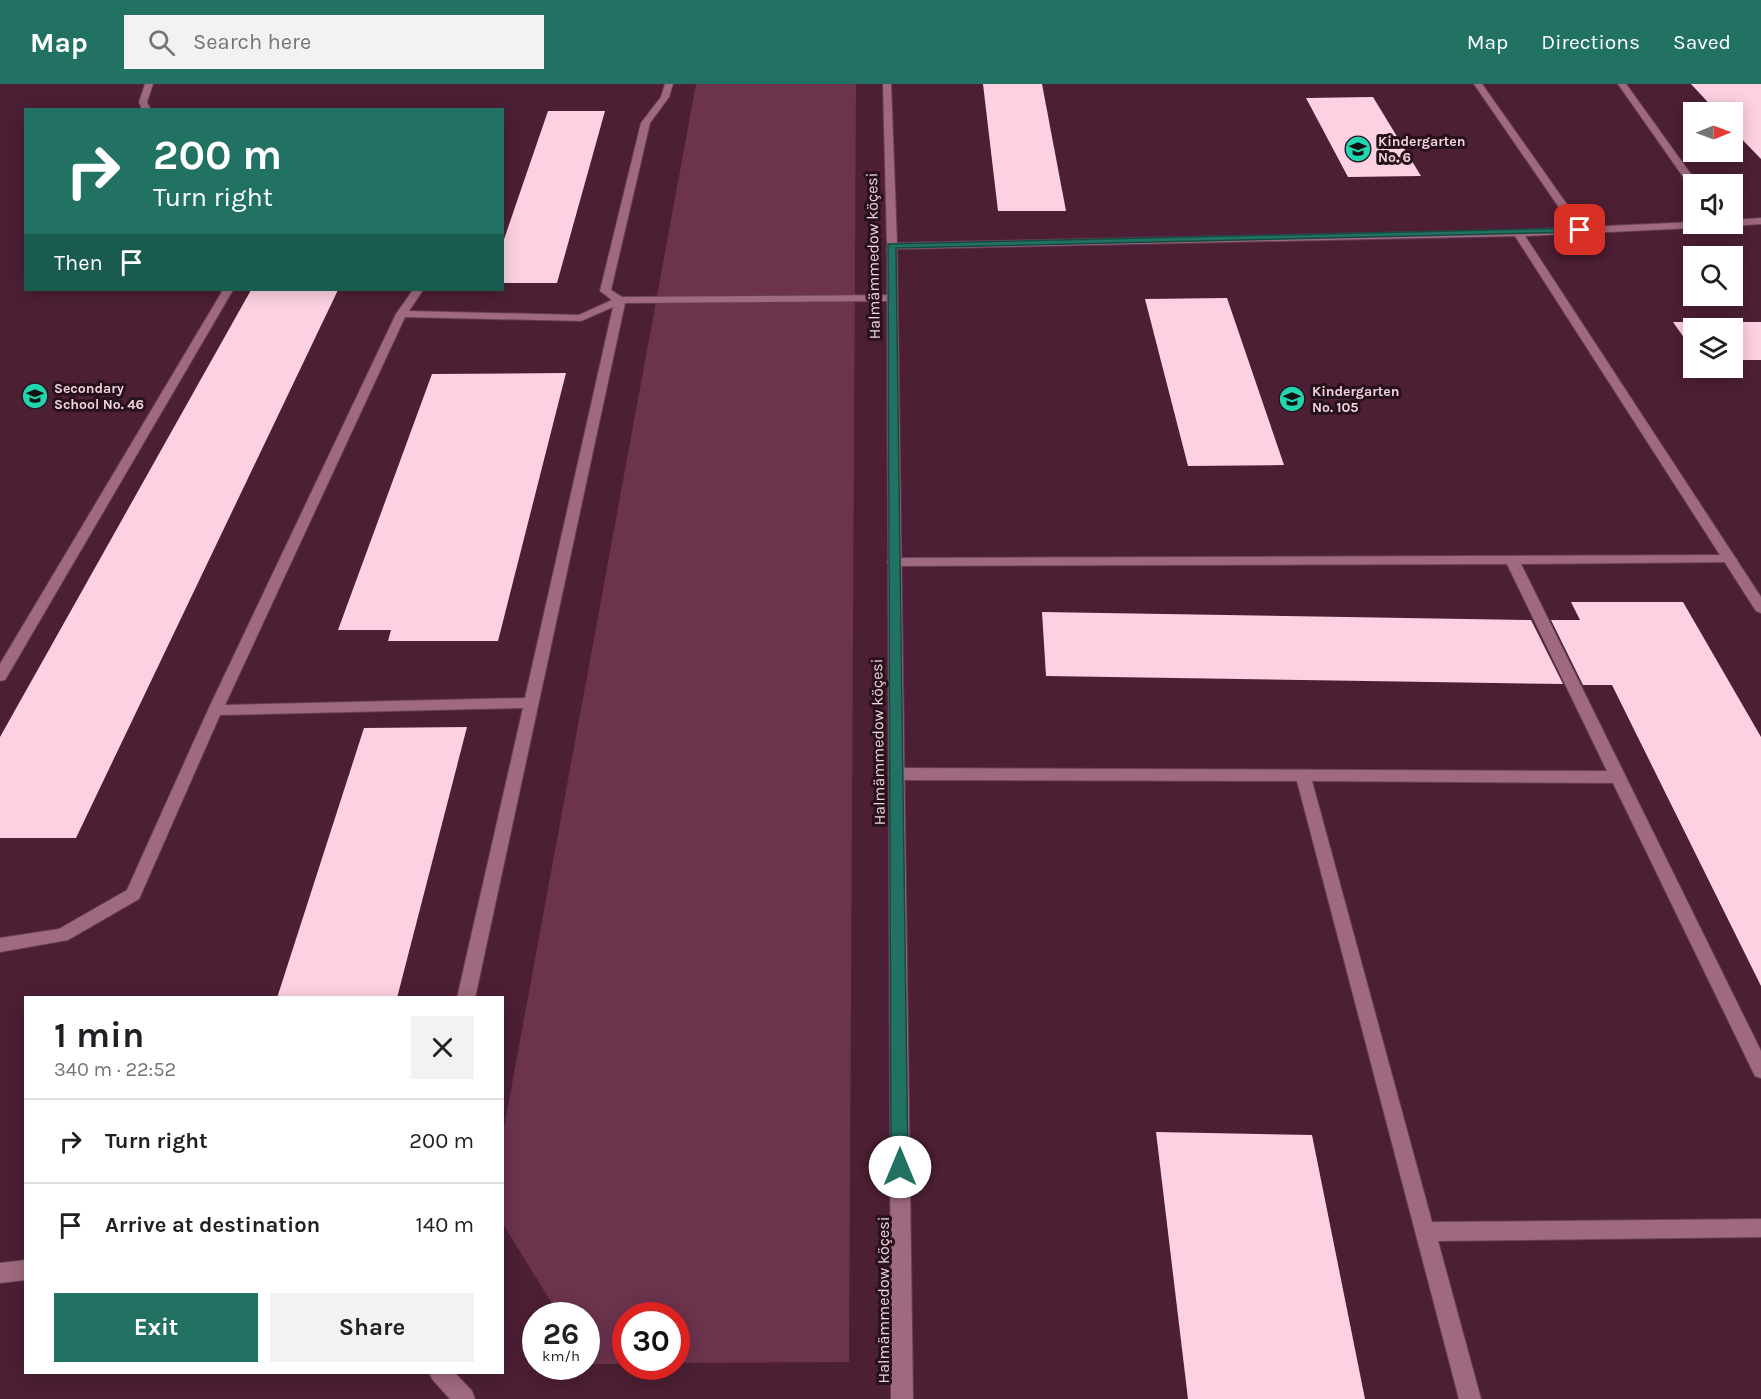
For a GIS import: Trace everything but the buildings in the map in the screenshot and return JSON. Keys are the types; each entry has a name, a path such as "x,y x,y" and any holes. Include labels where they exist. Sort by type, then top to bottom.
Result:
{"street":[{"path":"146,108 143,102 149,84"},
{"path":"620,300 605,291 646,123 665,97 669,84"},
{"name":"Halmämmedow köçesi","path":"888,84 892,246 902,1399"},
{"path":"1478,84 1580,230"},
{"path":"1622,84 1686,174"},
{"path":"1743,222 1761,221"},
{"path":"892,246 1518,233 1683,225"},
{"path":"1518,233 1761,608"},
{"path":"0,676 227,291"},
{"path":"0,945 62,935 133,894 215,710 401,314 417,291"},
{"path":"401,314 581,318 620,300 892,298"},
{"path":"466,996 620,300"},
{"path":"894,562 1730,559"},
{"path":"1512,560 1761,1070"},
{"path":"215,710 531,703"},
{"path":"896,774 1618,777"},
{"path":"1303,776 1470,1399"},
{"path":"1425,1232 1761,1228"},
{"path":"0,1272 24,1270"},
{"path":"441,1374 464,1399"}],"shaded area":[{"path":"696,84 856,84 849,1362 690,1363 690,1302 612,1302 612,1364 600,1364 600,1302 551,1302 504,1226 504,1128"}],"place":[{"name":"Kindergarten No. 6","path":"1358,149"},
{"name":"Secondary School No. 46","path":"35,396"},
{"name":"Kindergarten No. 105","path":"1292,399"}],"route":[{"path":"900,1167 892,246 1580,230"}]}
